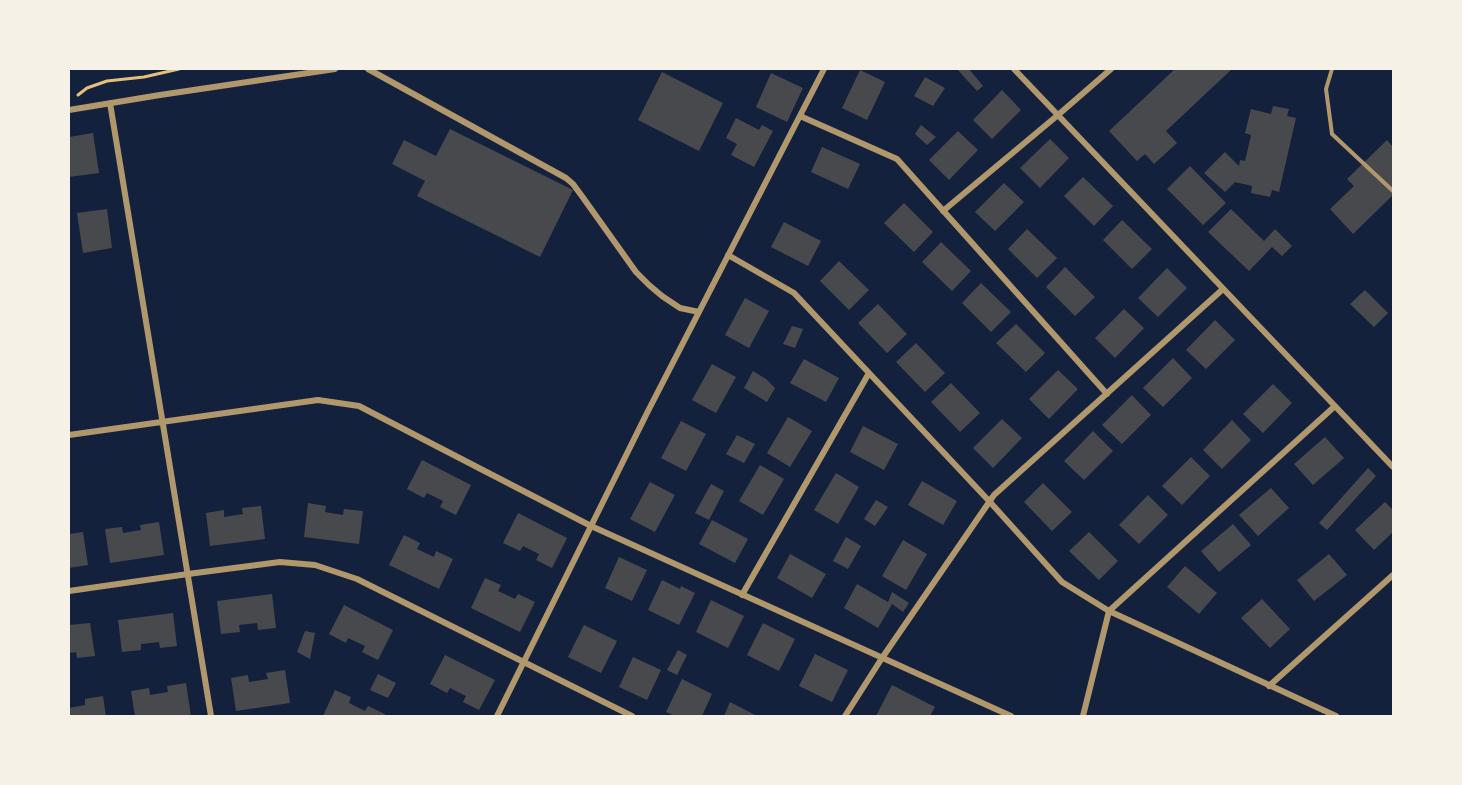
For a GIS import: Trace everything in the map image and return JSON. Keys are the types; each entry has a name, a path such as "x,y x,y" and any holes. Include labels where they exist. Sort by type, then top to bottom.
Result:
{"street":[{"path":"69,110 335,69"},
{"path":"368,69 566,178 573,184 636,272 662,296 680,308 699,312"},
{"path":"497,716 647,412 824,69"},
{"path":"1014,69 1393,467"},
{"path":"943,211 1111,69"},
{"path":"110,104 212,716"},
{"path":"800,116 897,159 1107,394"},
{"path":"728,255 794,292 1062,582 1109,611 1336,716"},
{"path":"845,716 994,495 1223,289"},
{"path":"742,595 870,373"},
{"path":"69,435 318,400 359,406 591,526 1011,716"},
{"path":"1083,716 1109,611 1335,406"},
{"path":"69,591 280,562 315,565 357,579 632,716"},
{"path":"1269,686 1393,575"}],"lane":[{"path":"1332,69 1326,90 1332,134 1393,191"}],"path":[{"path":"78,95 87,88 107,81 144,77 179,69"}],"building":[{"path":"957,69 969,69 983,86 977,91"},
{"path":"1175,69 1232,69 1166,131 1177,143 1154,164 1145,154 1137,161 1109,131"},
{"path":"860,70 885,82 867,120 842,108"},
{"path":"662,72 723,103 699,151 638,120"},
{"path":"771,73 803,88 787,122 756,107"},
{"path":"925,77 945,88 933,106 914,96"},
{"path":"1002,90 1021,110 992,139 973,120"},
{"path":"1273,106 1289,109 1287,116 1296,118 1279,192 1272,190 1270,197 1251,193 1252,186 1235,182 1225,192 1204,173 1225,152 1239,166 1240,160 1245,161 1251,135 1245,133 1251,109 1271,114"},
{"path":"736,118 759,130 762,125 773,131 754,167 731,155 737,144 726,138"},
{"path":"921,125 936,137 927,145 915,134"},
{"path":"450,129 573,190 540,257 417,196 425,181 392,164 404,140 436,156"},
{"path":"958,131 978,150 949,180 929,160"},
{"path":"93,133 99,173 69,177 69,137"},
{"path":"1050,139 1069,158 1040,188 1020,168"},
{"path":"1387,140 1393,147 1393,195 1353,234 1330,209 1354,186 1347,179"},
{"path":"822,147 860,164 848,189 811,172"},
{"path":"1190,166 1226,203 1203,225 1167,189"},
{"path":"1083,177 1113,206 1094,226 1064,196"},
{"path":"1004,183 1024,202 995,231 975,212"},
{"path":"904,203 933,232 914,252 884,223"},
{"path":"107,209 112,248 83,253 77,213"},
{"path":"1231,209 1264,241 1275,229 1292,246 1282,256 1272,247 1249,271 1208,232"},
{"path":"1122,220 1152,249 1132,269 1103,240"},
{"path":"784,222 821,241 808,266 771,247"},
{"path":"1027,229 1057,258 1037,278 1008,249"},
{"path":"941,242 971,271 952,291 922,262"},
{"path":"839,261 869,290 849,310 820,281"},
{"path":"1065,267 1095,297 1075,316 1046,287"},
{"path":"1167,268 1187,288 1158,317 1138,298"},
{"path":"981,283 1011,312 991,332 962,303"},
{"path":"1365,290 1388,313 1374,327 1350,304"},
{"path":"745,298 769,311 749,348 725,335"},
{"path":"878,304 907,334 887,353 858,323"},
{"path":"1124,309 1144,328 1115,358 1095,338"},
{"path":"1215,320 1235,340 1206,369 1186,350"},
{"path":"1016,324 1045,353 1026,372 996,343"},
{"path":"792,326 803,329 795,348 783,344"},
{"path":"916,343 945,373 925,392 896,362"},
{"path":"1173,358 1192,378 1163,407 1143,388"},
{"path":"804,359 839,378 826,402 790,383"},
{"path":"712,364 736,377 716,413 692,400"},
{"path":"1058,370 1078,389 1049,419 1029,399"},
{"path":"753,371 775,388 767,402 744,388"},
{"path":"951,383 980,413 960,432 931,402"},
{"path":"1273,384 1292,403 1263,433 1243,414"},
{"path":"1132,395 1151,415 1122,444 1102,425"},
{"path":"788,417 812,431 790,467 767,453"},
{"path":"1002,419 1022,438 993,468 973,448"},
{"path":"1232,420 1251,440 1222,469 1203,450"},
{"path":"681,421 706,434 686,471 661,458"},
{"path":"863,426 898,444 884,470 850,452"},
{"path":"1093,431 1113,451 1084,480 1064,461"},
{"path":"737,435 755,444 744,463 726,454"},
{"path":"1325,437 1344,458 1313,485 1294,464"},
{"path":"1191,457 1210,476 1182,505 1162,486"},
{"path":"422,460 471,485 456,515 440,507 443,501 427,493 424,498 407,489"},
{"path":"760,465 784,479 763,515 739,501"},
{"path":"1368,468 1376,476 1327,530 1319,523"},
{"path":"836,473 859,487 838,524 814,510"},
{"path":"922,481 957,501 943,525 908,505"},
{"path":"650,482 675,495 655,532 630,519"},
{"path":"1043,483 1072,512 1052,531 1024,502"},
{"path":"711,484 724,491 709,520 695,513"},
{"path":"1271,488 1289,508 1258,536 1239,515"},
{"path":"1148,495 1168,515 1139,544 1119,525"},
{"path":"876,500 888,507 875,526 864,519"},
{"path":"1385,502 1393,510 1393,532 1374,550 1355,530"},
{"path":"308,503 326,506 325,512 343,515 344,509 363,511 359,544 304,537"},
{"path":"261,506 265,539 210,546 206,513 224,510 224,517 243,514 242,508"},
{"path":"518,513 567,538 552,568 536,560 539,554 523,546 520,551 503,543"},
{"path":"712,520 748,539 735,563 699,544"},
{"path":"159,522 164,555 110,563 105,529 122,527 123,533 141,530 140,525"},
{"path":"1233,524 1251,545 1219,572 1201,551"},
{"path":"83,532 88,565 69,568 69,534"},
{"path":"1089,532 1118,561 1099,580 1069,551"},
{"path":"404,535 420,543 417,549 434,557 436,551 453,559 439,589 389,565"},
{"path":"846,537 861,546 848,569 833,561"},
{"path":"903,540 927,554 906,590 882,576"},
{"path":"790,554 826,574 812,598 777,578"},
{"path":"1329,554 1347,575 1314,601 1297,580"},
{"path":"619,557 647,570 632,601 605,588"},
{"path":"1185,566 1217,593 1199,614 1167,587"},
{"path":"485,578 501,585 498,591 515,599 518,594 535,602 520,632 471,608"},
{"path":"662,580 695,593 679,625 648,610"},
{"path":"857,584 888,602 892,592 909,603 903,612 892,604 878,628 844,608"},
{"path":"272,594 276,628 258,630 257,623 239,625 240,632 221,634 217,601"},
{"path":"1262,599 1290,629 1270,648 1241,618"},
{"path":"711,600 744,616 728,648 696,632"},
{"path":"344,605 393,630 378,660 362,652 365,646 348,638 346,643 329,634"},
{"path":"173,613 177,646 160,648 159,642 141,644 141,650 122,652 118,620"},
{"path":"90,623 95,656 77,658 76,652 69,653 69,625"},
{"path":"763,623 795,639 779,671 747,655"},
{"path":"584,625 617,641 601,673 568,657"},
{"path":"305,631 315,633 310,659 297,652"},
{"path":"678,650 687,655 677,675 667,670"},
{"path":"815,654 848,670 832,702 799,686"},
{"path":"445,655 495,680 479,710 463,702 466,696 450,688 447,693 430,684"},
{"path":"633,657 661,670 647,700 619,687"},
{"path":"285,670 290,703 236,711 231,678 248,675 249,682 268,679 266,673"},
{"path":"378,674 396,683 388,698 370,690"},
{"path":"682,679 712,694 702,716 675,716 666,712"},
{"path":"186,683 191,716 135,716 131,691 149,688 150,695 168,692 167,686"},
{"path":"892,685 935,707 930,716 876,716"},
{"path":"335,690 351,697 349,703 365,711 368,706 385,714 384,716 323,716"},
{"path":"103,696 106,716 69,716 69,708 85,705 85,699"},
{"path":"730,702 757,716 724,716"}]}
